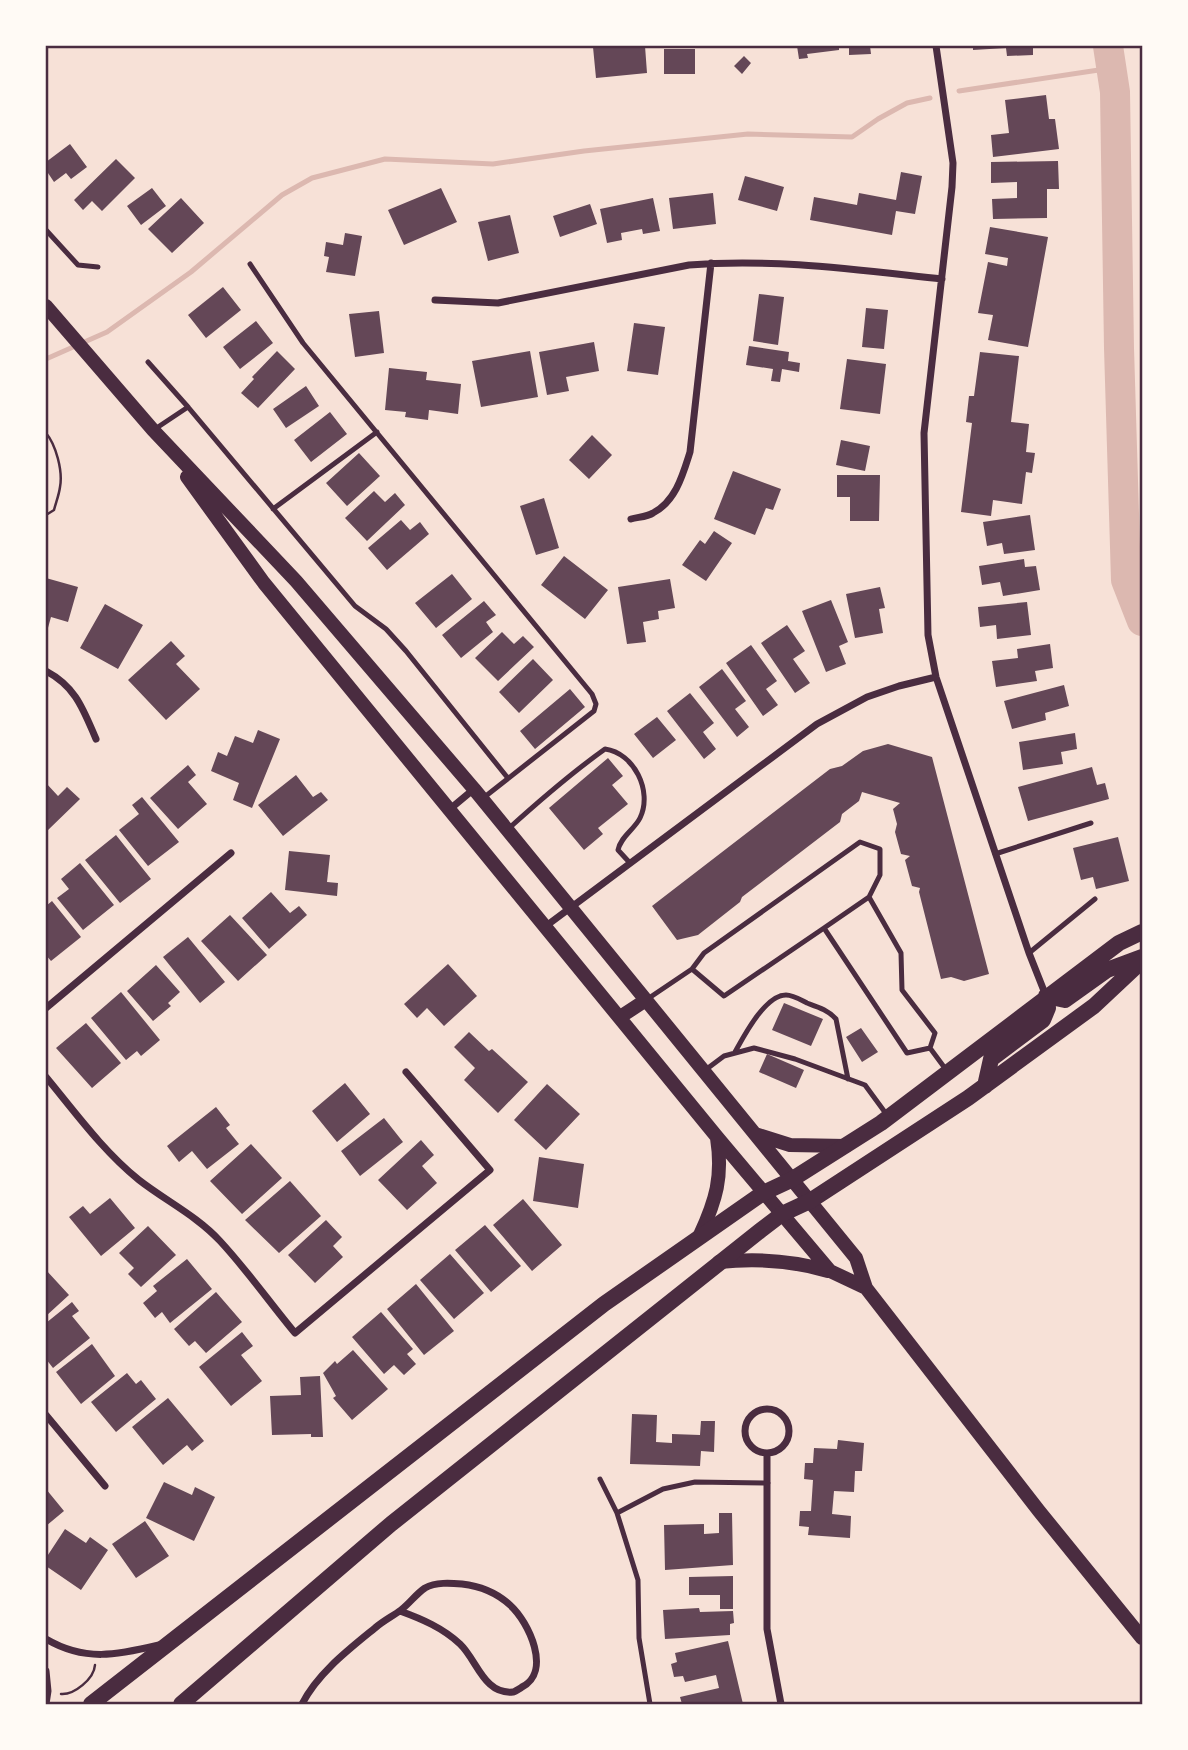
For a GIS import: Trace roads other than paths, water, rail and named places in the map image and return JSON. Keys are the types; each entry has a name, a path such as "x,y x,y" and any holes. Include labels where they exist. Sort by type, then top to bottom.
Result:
{"main road":[{"path":"46,306 153,430 296,582 478,794 856,1258 866,1287 1040,1511 1143,1638"},
{"path":"153,430 264,583 716,1137 830,1271"},
{"path":"91,1704 604,1304 764,1193 791,1180 889,1117 1046,996 1119,943 1143,932"},
{"path":"1046,996 1065,1000 1107,970 1143,959"},
{"path":"181,1704 391,1524 719,1262 782,1214 810,1201 985,1086 1094,1006 1143,959"},
{"path":"985,1086 991,1059 1043,1020 1047,1014 1046,996"},
{"path":"620,1017 646,1000"},
{"path":"752,1133 790,1145 846,1146"},
{"path":"700,1235 719,1185 721,1163 716,1137"},
{"path":"719,1262 778,1260 801,1263 830,1271 866,1287"}],"street":[{"path":"936,46 953,163 923,433 928,635 936,677 1046,996"},
{"path":"435,300 498,303 711,263 789,263 942,279"},
{"path":"631,519 653,514 669,500 687,461 711,263"},
{"path":"46,671 59,678 78,697 96,738"},
{"path":"546,926 817,724 867,697 936,677"},
{"path":"450,809 478,794"},
{"path":"46,1009 231,853"},
{"path":"46,1077 122,1165 220,1241 295,1333 490,1170 406,1072"},
{"path":"766,1408 783,1414 790,1430 783,1447 767,1455 751,1448 743,1432 750,1415 766,1408"},
{"path":"46,1415 105,1486"},
{"path":"767,1455 766,1629 781,1704"},
{"path":"304,1704 323,1674 347,1650 426,1588 447,1583 468,1585 491,1592 512,1606 538,1654 536,1670 529,1684 513,1692 498,1689 486,1682 477,1665 460,1644 429,1622 400,1611"},
{"path":"46,1639 90,1655 116,1655 170,1642"},
{"path":"46,1671 46,1704"}],"lane":[{"path":"46,230 78,265 98,267"},
{"path":"250,264 303,343 593,694 596,704 594,711 507,778 478,794"},
{"path":"148,362 355,606 386,629 406,651 507,778"},
{"path":"153,430 188,407"},
{"path":"273,509 377,432"},
{"path":"507,830 545,795 605,749 617,751 636,770 645,793 644,806 638,821 620,841 618,849 630,863"},
{"path":"995,854 1091,823"},
{"path":"646,1000 692,969 704,953 860,842 880,849 880,876 869,897 724,996 692,969"},
{"path":"869,897 901,953 902,989 935,1033 930,1048"},
{"path":"1029,953 1095,899"},
{"path":"824,928 907,1053 930,1048"},
{"path":"735,1053 753,1021 773,1000 782,995 790,995 830,1012 836,1019 848,1079"},
{"path":"703,1072 724,1056 754,1048 795,1059 865,1085 889,1117"},
{"path":"930,1048 948,1074"},
{"path":"600,1479 617,1513 638,1580 639,1638 650,1704"},
{"path":"617,1513 663,1489 695,1482 768,1483"}],"waterway":[{"path":"1108,46 1115,92 1126,580 1142,621"},
{"path":"959,91 1112,68"},
{"path":"46,359 107,332 191,272 282,195 312,178 385,159 493,164 584,151 748,134 852,137 907,103 930,98"}]}
